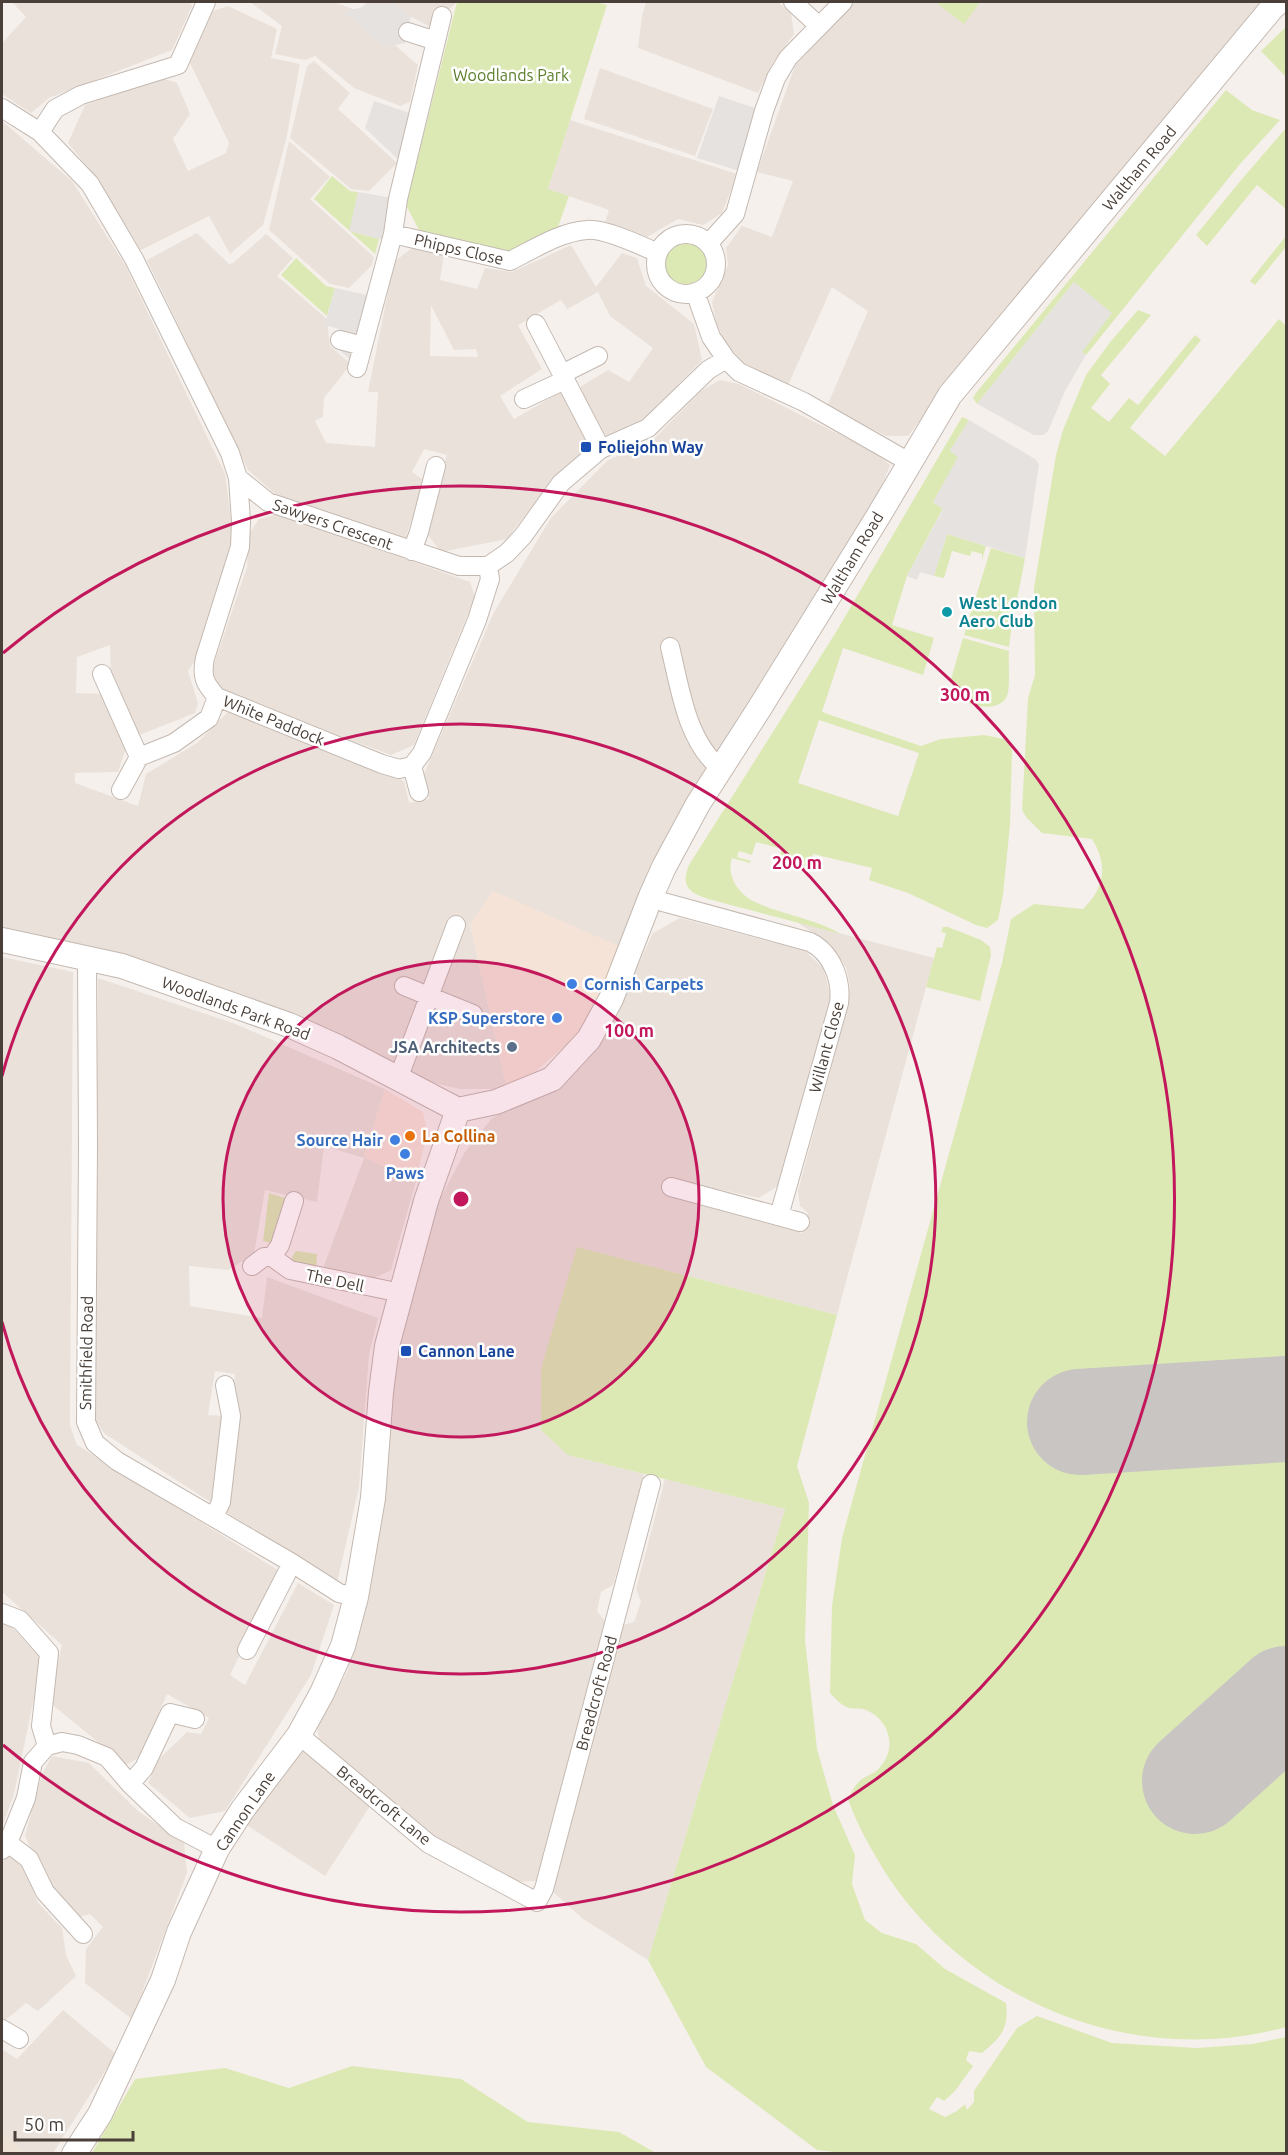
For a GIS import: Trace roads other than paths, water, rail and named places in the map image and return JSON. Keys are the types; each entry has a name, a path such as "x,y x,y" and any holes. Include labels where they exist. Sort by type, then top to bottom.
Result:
{"street":[{"path":"40,132 55,109 81,95 178,65 206,2"},
{"path":"793,2 819,26"},
{"path":"708,244 735,214 764,111 776,78 788,58 843,2"},
{"name":"Waltham Road","path":"458,1110 496,1102 552,1079 589,1039 611,999 651,896 698,804 772,690 950,395 1279,2"},
{"name":"Phipps Close","path":"357,368 393,234 398,199 442,16"},
{"path":"408,33 436,41"},
{"path":"2,108 40,132 90,183 134,259 230,453 238,478"},
{"name":"Phipps Close","path":"393,234 510,261 557,237 589,229 624,239 658,253"},
{"path":"680,234 691,234 708,244 716,262 715,271 711,280 695,292 676,292 661,280 657,272 658,253 663,244 671,238 680,234"},
{"path":"695,292 711,337 726,359 739,372 804,402 909,462"},
{"path":"536,324 601,448"},
{"path":"340,340 363,346"},
{"path":"524,399 598,356"},
{"path":"419,792 412,766 422,753 477,620 490,579 488,566 507,553 523,536 561,483 601,448 648,428 708,370 726,359"},
{"path":"411,551 419,532 436,466"},
{"name":"Sawyers Crescent","path":"238,478 268,502 459,566 488,566"},
{"name":"White Paddock","path":"238,478 240,547 202,672 204,683 217,697 382,764 399,769 412,766"},
{"path":"241,521 252,509 268,502"},
{"path":"670,647 692,728 712,762 720,768"},
{"path":"102,674 139,757"},
{"path":"121,790 139,757 174,743 209,718 217,697"},
{"name":"Willant Close","path":"651,896 663,902 810,942 823,951 834,968 840,987 839,1003 779,1216"},
{"path":"398,1079 456,925"},
{"name":"Woodlands Park Road","path":"2,940 122,966 289,1025 338,1047 458,1110"},
{"name":"Smithfield Road","path":"87,957 86,1422 95,1443 117,1461 339,1593 356,1597"},
{"path":"404,986 473,1014"},
{"name":"Cannon Lane","path":"74,2154 100,2114 163,1980 179,1932 217,1849 243,1809 299,1735 344,1646 356,1597 373,1498 387,1346 426,1201 458,1110"},
{"path":"671,1187 800,1222"},
{"path":"252,1266 264,1257 272,1257 280,1245 294,1201"},
{"name":"The Dell","path":"272,1257 290,1270 401,1293"},
{"path":"214,1517 221,1502 231,1416 225,1385"},
{"name":"Breadcroft Road","path":"537,1902 544,1889 651,1484"},
{"path":"247,1650 292,1563"},
{"path":"2,1613 20,1620 49,1653 41,1726 47,1746"},
{"path":"130,1784 144,1768 170,1713 195,1719"},
{"name":"Breadcroft Lane","path":"299,1735 429,1844 537,1902"},
{"path":"83,1934 45,1892 29,1860 5,1847 26,1798 33,1762 47,1746 62,1742 78,1745 107,1757 130,1784 175,1827 217,1849"},
{"path":"2,2030 20,2039"}],"place":[{"name":"Foliejohn Way","path":"586,447"},
{"name":"West London Aero Club","path":"947,612"},
{"name":"Cornish Carpets","path":"572,984"},
{"name":"KSP Superstore","path":"557,1018"},
{"name":"JSA Architects","path":"512,1047"},
{"name":"La Collina","path":"410,1136"},
{"name":"Source Hair","path":"395,1140"},
{"name":"Paws","path":"405,1154"},
{"name":"Cannon Lane","path":"406,1351"}],"park label":[{"name":"Woodlands Park","path":"511,75"}]}
